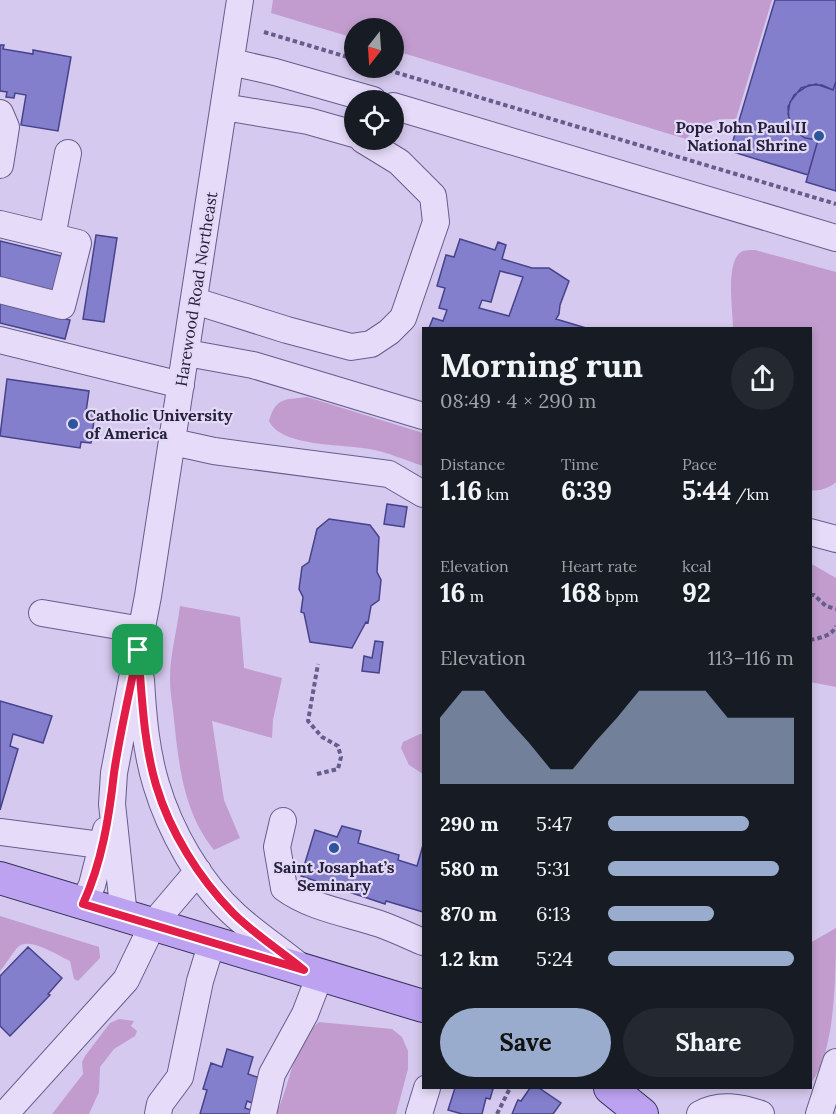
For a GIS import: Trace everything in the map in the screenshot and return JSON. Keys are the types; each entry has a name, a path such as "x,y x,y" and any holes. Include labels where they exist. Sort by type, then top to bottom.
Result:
{"main road":[{"path":"0,878 422,1006"},
{"path":"611,1089 642,1114"}],"street":[{"name":"Harewood Road Northeast","path":"138,920 109,846 114,773 140,640 187,353 240,0"},
{"path":"231,62 344,92"},
{"path":"224,107 308,122 344,131"},
{"path":"404,109 836,237"},
{"path":"0,113 6,127 0,165"},
{"path":"195,301 351,347 371,344 389,332 403,318 436,222 433,196 399,162 379,150"},
{"path":"52,237 68,153"},
{"path":"0,224 78,243 62,306 0,290"},
{"path":"0,340 181,385"},
{"path":"187,353 253,365 422,416"},
{"path":"172,442 214,451 389,474 422,493"},
{"path":"812,533 836,539"},
{"path":"42,613 140,640"},
{"name":"Harewood Road Northeast","path":"140,640 144,723 156,786 175,831 198,871 235,915 312,972"},
{"path":"283,820 277,847 284,888 296,897 381,924 422,942"},
{"path":"0,832 109,846 83,904"},
{"path":"5,1114 126,980 138,920 198,871"},
{"path":"158,1114 160,1104 180,1077 198,992 212,942"},
{"path":"263,1114 272,1074 305,1014 312,972"},
{"path":"819,1114 836,1062"},
{"path":"419,1114 427,1089"},
{"path":"700,1114 711,1108 741,1108 761,1114"}],"path":[{"path":"264,32 344,56"},
{"path":"404,75 836,204"},
{"path":"812,595 826,606 836,609"},
{"path":"812,640 824,637 836,626"},
{"path":"317,774 338,769 340,757 338,746 321,737 308,721 318,664"},
{"path":"497,1114 510,1089"}],"shaded area":[{"path":"273,0 772,0 736,119 721,119 708,123 686,139 404,53 404,18 344,18 344,35 271,13"},
{"path":"746,250 755,250 836,272 836,482 824,489 812,490 812,327 733,327 731,276 736,258"},
{"path":"307,397 422,433 422,466 376,450 314,443 286,436 269,421 278,404"},
{"path":"812,564 836,578 836,687 812,682"},
{"path":"180,606 240,617 244,668 282,678 273,720 272,738 212,721 224,800 240,838 214,850 204,836 189,805 178,755 170,670"},
{"path":"422,734 422,773 409,765 401,748 403,742"},
{"path":"0,916 99,947 100,958 78,981 74,979 70,961 51,951 28,944 17,948 0,971"},
{"path":"836,928 835,988 830,1033 819,1071 812,1081 812,942"},
{"path":"119,1019 134,1021 131,1026 137,1031 135,1036 114,1049 100,1067 99,1092 89,1114 52,1114 83,1074 82,1062 85,1056 110,1023"},
{"path":"319,1022 392,1029 402,1037 408,1051 408,1069 396,1114 276,1114 303,1041"}],"building":[{"path":"775,0 836,0 836,81 833,90 822,85 809,85 794,95 788,107 789,119 795,131 805,138 818,140 808,175 730,151"},
{"path":"0,45 4,45 3,49 33,54 33,50 71,57 58,131 21,125 26,95 15,93 14,98 6,97 7,92 0,91"},
{"name":"Pope John Paul II National Shrine","path":"836,81 836,191 806,182 818,140 805,138 793,129 788,114 790,102 801,88 816,84 833,90"},
{"path":"96,235 117,238 104,322 83,319"},
{"path":"460,239 495,250 498,242 506,245 502,259 532,268 549,268 569,281 556,319 583,327 429,327 433,318 443,321 447,310 439,308 445,288 437,286 446,255 454,257","holes":["500,271 523,277 509,316 479,308 482,300 491,302"]},
{"path":"0,241 65,257 56,292 0,278"},
{"path":"0,303 70,320 65,339 0,323"},
{"path":"7,379 89,391 86,412 95,413 91,443 81,442 80,448 0,436"},
{"path":"387,504 407,507 404,527 384,524"},
{"path":"329,519 370,525 379,537 377,572 381,580 379,600 371,606 368,623 366,622 352,648 310,642 304,613 301,612 303,597 299,589 302,567 309,562 317,529"},
{"path":"375,641 383,642 379,673 362,671 364,656 372,658"},
{"path":"0,701 52,716 43,743 13,734 10,746 18,749 0,810"},
{"path":"342,826 361,831 358,843 399,855 398,860 417,866 422,848 422,912 386,901 385,904 301,876 315,830 337,837"},
{"path":"28,947 62,978 48,994 50,995 10,1036 0,1026 0,976"},
{"path":"227,1049 253,1057 248,1074 260,1078 252,1103 247,1101 245,1108 257,1114 200,1114 207,1090 203,1089 211,1063 222,1067"},
{"path":"455,1089 493,1089 490,1099 486,1098 482,1114 462,1114 448,1110"},
{"path":"529,1089 540,1089 561,1103 553,1114 512,1114 518,1100 521,1101"}],"place":[{"name":"Pope John Paul II National Shrine","path":"819,136"},
{"name":"Catholic University of America","path":"73,424"},
{"name":"Saint Josaphat’s Seminary","path":"334,848"}],"route":[{"path":"138,650 144,723 153,773 156,786 175,831 204,879 235,915 304,970 83,904 92,885 112,804 114,773 138,650"}]}
